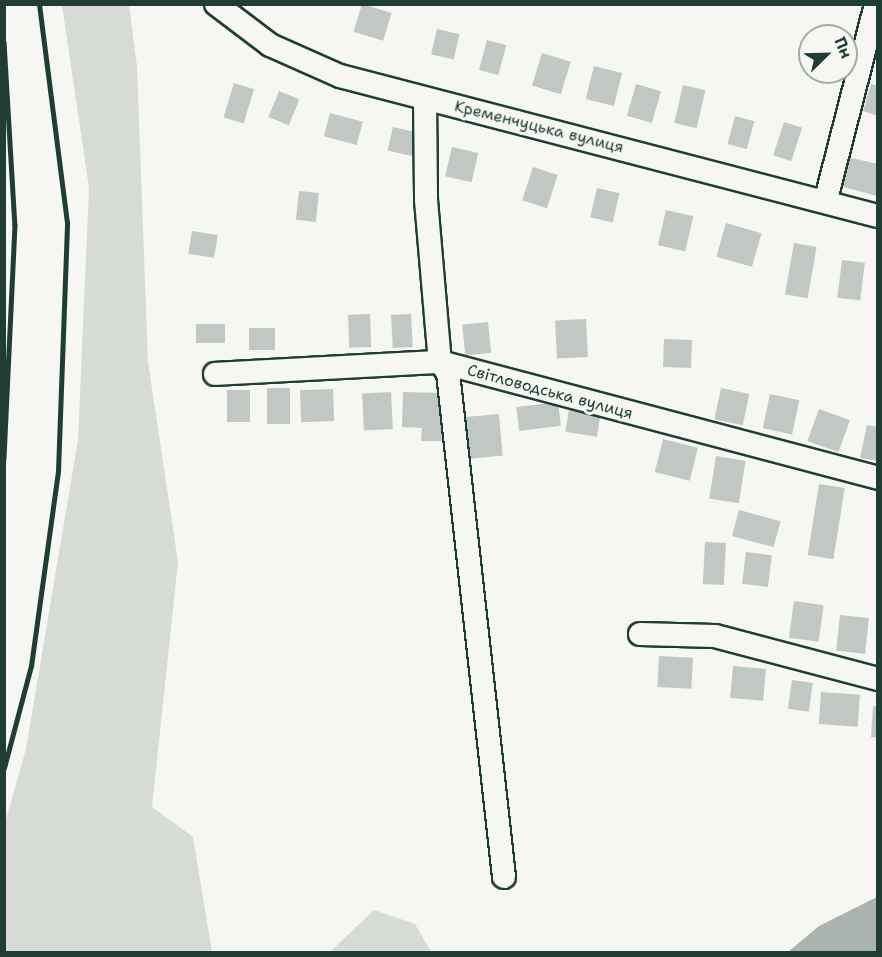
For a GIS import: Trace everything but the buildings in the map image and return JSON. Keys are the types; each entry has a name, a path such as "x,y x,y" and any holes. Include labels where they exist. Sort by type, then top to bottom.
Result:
{"street":[{"name":"Кременчуцька вулиця","path":"216,4 270,45 340,76 826,199 878,216"},
{"path":"826,199 876,4"},
{"path":"425,99 426,200 440,363 448,373 504,877"},
{"name":"Світловодська вулиця","path":"215,374 440,363 878,478"},
{"path":"640,634 715,636 878,679"}],"shaded area":[{"path":"62,5 129,5 137,67 148,362 178,562 152,807 193,837 212,952 5,952 5,823 26,749 78,440 89,188"},
{"path":"877,897 877,952 788,952 819,926"},
{"path":"374,910 415,924 431,952 330,952"}],"railway":[{"path":"4,768 31,666 58,471 67,223 39,4"},
{"path":"4,42 15,225 4,460"}]}
